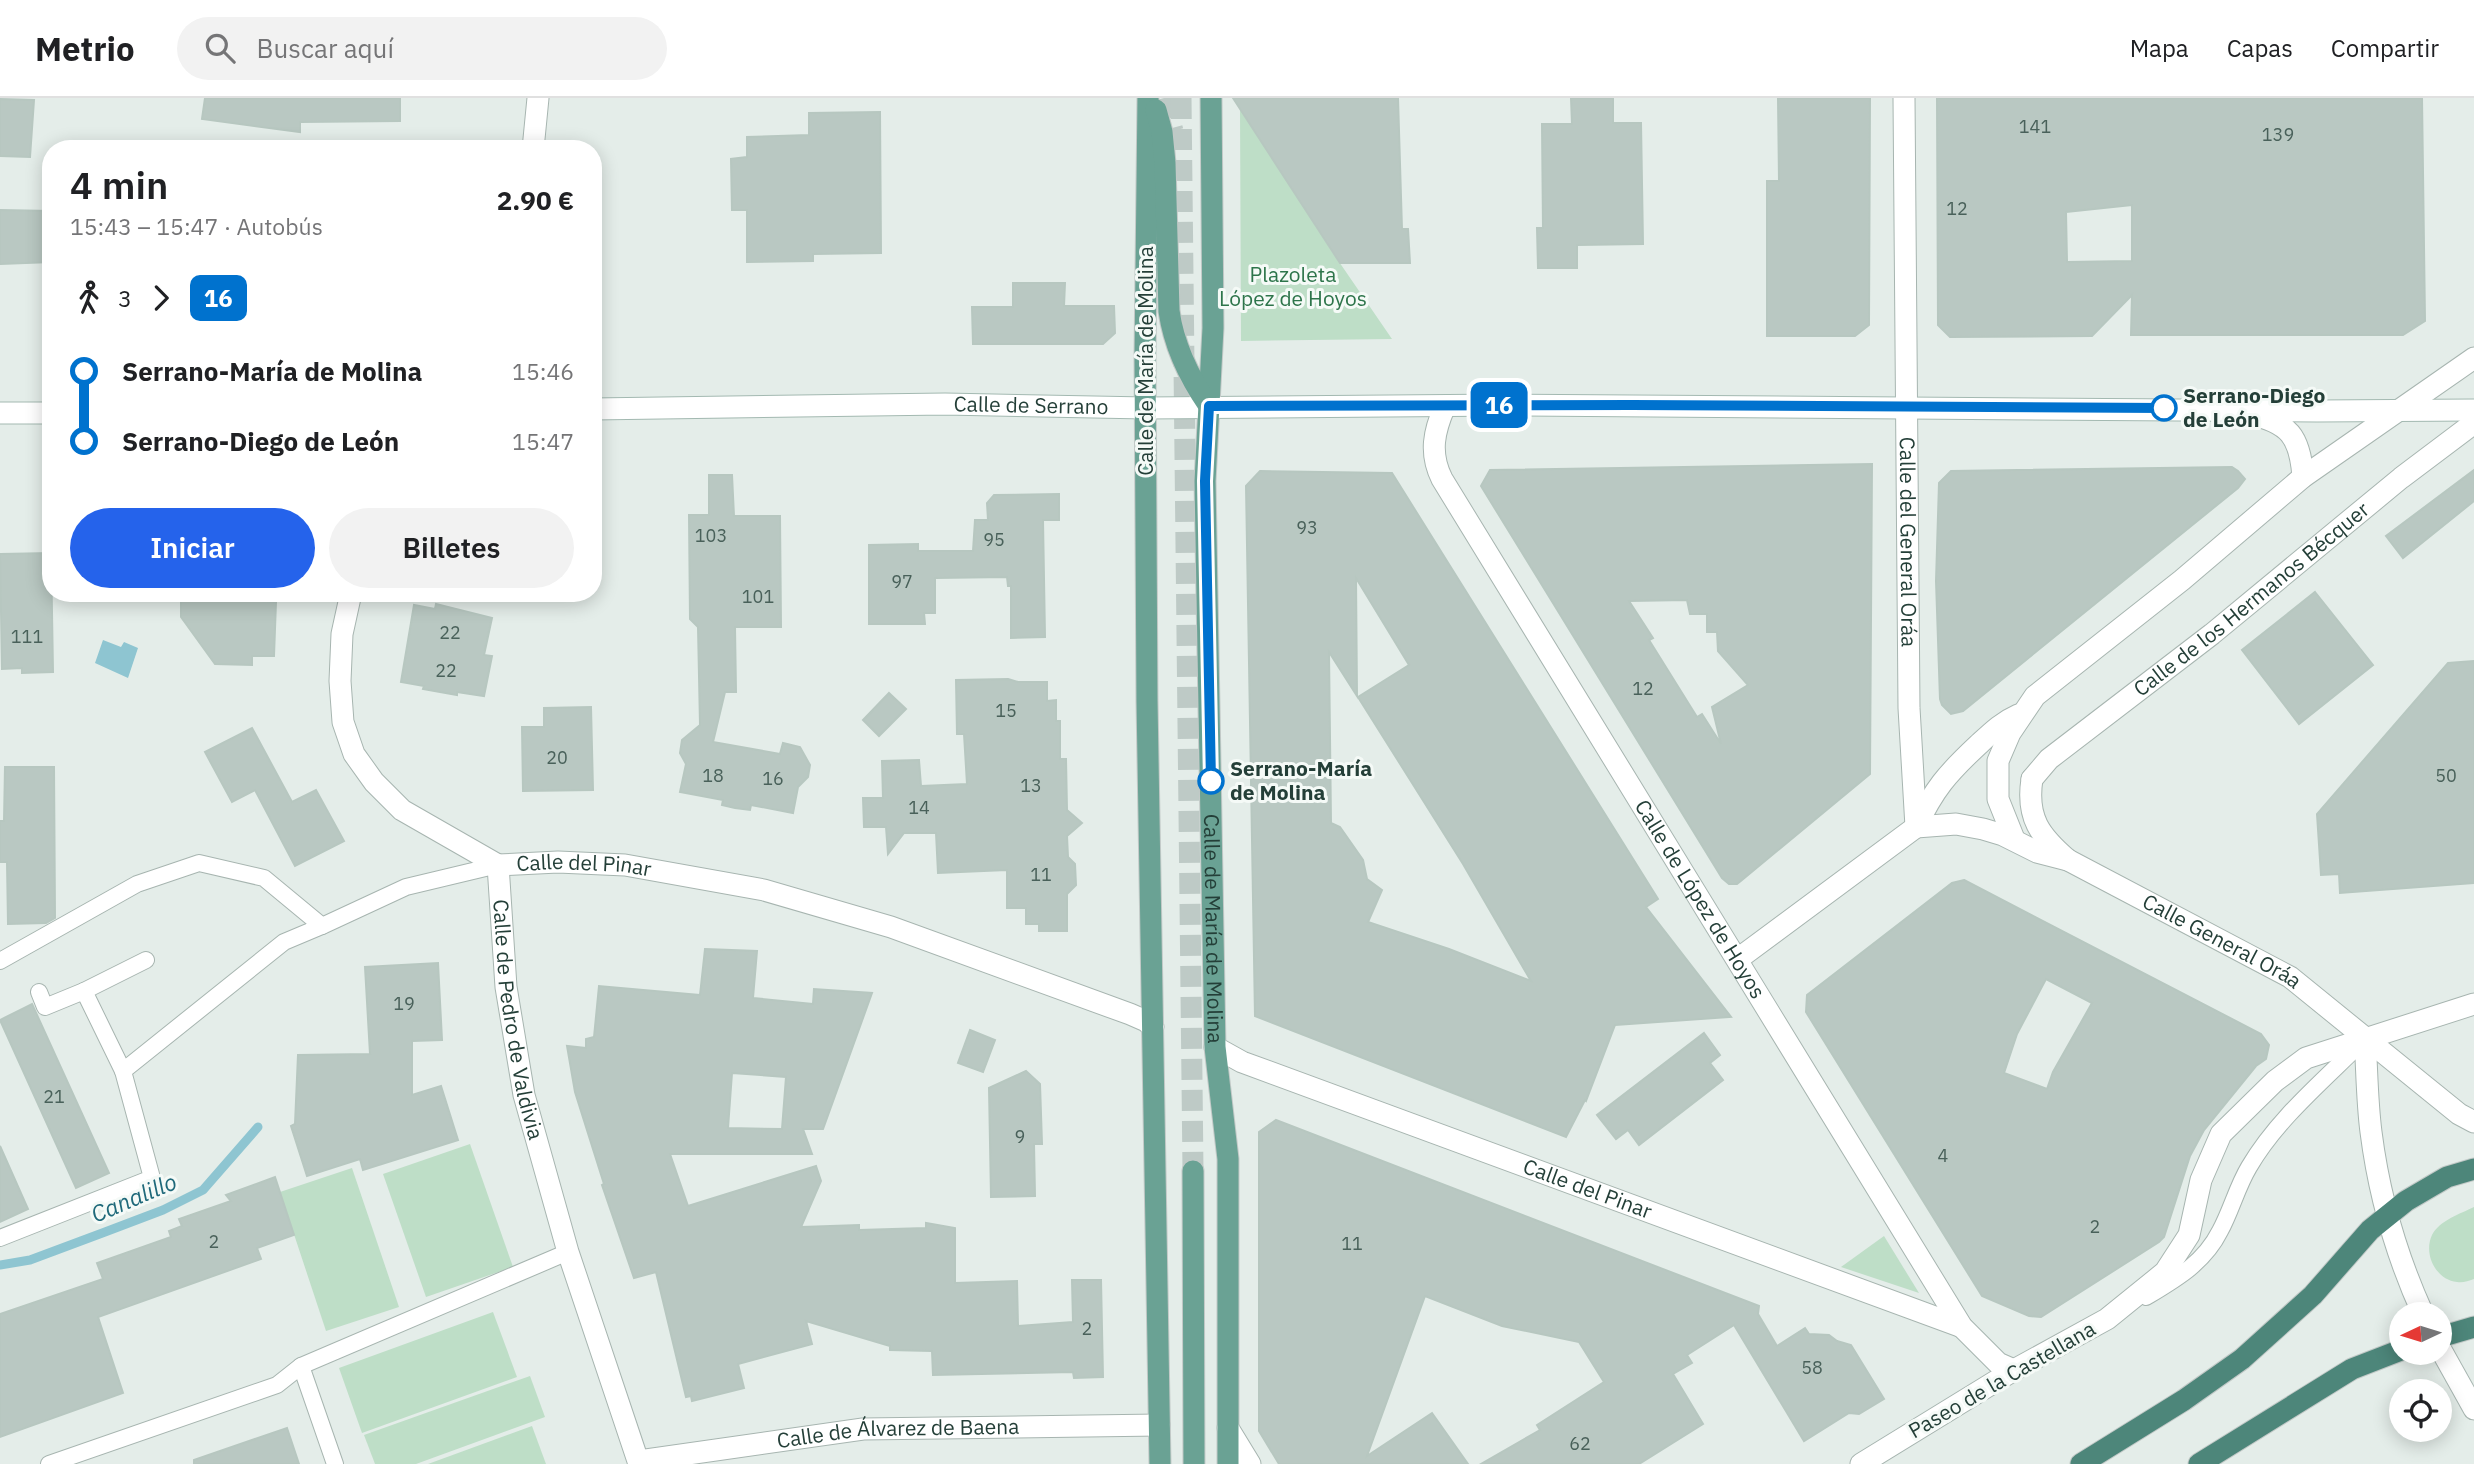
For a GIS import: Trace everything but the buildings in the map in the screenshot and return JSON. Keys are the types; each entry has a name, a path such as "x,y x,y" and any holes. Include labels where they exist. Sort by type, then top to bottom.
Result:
{"highway":[{"path":"2081,1464 2183,1400 2242,1359 2313,1295 2370,1230 2388,1215 2436,1183 2474,1169"},
{"path":"2452,1334 2474,1327"},
{"path":"2199,1464 2341,1375 2389,1354"}],"main road":[{"path":"1149,98 1162,132 1172,332 1187,369 1209,406"},
{"name":"Calle de María de Molina","path":"1149,98 1146,408 1160,1464"},
{"name":"Calle de María de Molina","path":"1210,102 1213,328 1205,481 1215,1047 1228,1159 1228,1464"},
{"path":"1193,1171 1194,1464"}],"street":[{"path":"535,140 538,98"},
{"name":"Calle del General Oráa","path":"1905,98 1909,708 1916,827"},
{"path":"2014,839 1998,799 1998,761 2010,733 2035,696 2182,580 2303,477 2474,358"},
{"name":"Calle de Serrano","path":"602,410 945,404 1146,408 1905,406 2474,410"},
{"name":"Calle de López de Hoyos","path":"1445,406 1436,427 1434,441 1435,465 1442,480 1962,1327 1998,1363 2014,1370"},
{"path":"2225,409 2280,423 2290,432 2300,452 2303,477"},
{"path":"0,413 42,412"},
{"name":"Calle de los Hermanos Bécquer","path":"2068,860 2045,839 2030,808 2032,779 2049,759 2212,634 2401,478 2474,423"},
{"path":"349,602 342,634 340,681 343,722 354,754 374,782 402,810 498,865"},
{"path":"1738,959 1916,827 1928,801 1947,774 2004,722 2022,713"},
{"path":"1916,827 1956,824 1983,829 2014,839 2037,852 2068,860"},
{"name":"Calle General Oráa","path":"2068,860 2290,977 2365,1040 2459,1114 2474,1122"},
{"name":"Calle del Pinar","path":"498,865 558,862 625,865 764,890 891,927 1130,1014 1153,1027"},
{"name":"Calle de Pedro de Valdivia","path":"498,865 506,986 524,1095 568,1252 638,1463"},
{"name":"Paseo de la Castellana","path":"1861,1464 2014,1370 2107,1319 2165,1272 2189,1235 2201,1180 2221,1134 2263,1091 2306,1058 2457,1007 2474,1004"},
{"path":"2365,1040 2371,1133 2398,1252 2418,1302"},
{"name":"Calle del Pinar","path":"1215,1047 1242,1062 1962,1327"},
{"path":"2449,1365 2474,1409"},
{"name":"Calle de Álvarez de Baena","path":"638,1463 863,1429 1159,1424"},
{"path":"1228,1428 1250,1464"}],"lane":[{"path":"0,961 137,884 199,863 264,878 322,926"},
{"name":"Calle del Pinar","path":"123,1071 284,942 406,887 498,865"},
{"path":"38,992 45,1007 146,960"},
{"path":"0,1238 152,1178 123,1071 84,991"},
{"name":"Paseo de la Castellana","path":"2107,1319 2182,1276 2203,1257 2220,1232 2249,1168 2285,1118 2365,1040"},
{"path":"49,1464 277,1385 301,1366 568,1252"},
{"path":"301,1366 335,1464"}],"green space":[{"name":"Plazoleta López de Hoyos","path":"1240,108 1333,253 1392,339 1241,341"},
{"path":"470,1144 513,1267 426,1297 383,1174"},
{"path":"352,1168 399,1307 326,1331 280,1192"},
{"path":"2474,1207 2474,1279 2461,1282 2450,1280 2437,1271 2430,1258 2432,1235 2445,1221"},
{"path":"1884,1236 1919,1293 1841,1267"},
{"path":"493,1312 517,1377 362,1433 339,1368"},
{"path":"530,1376 545,1417 416,1464 375,1464 364,1435"},
{"path":"532,1426 546,1464 428,1464"}],"water":[{"path":"103,640 121,647 124,642 138,648 128,678 95,663"}],"waterway":[{"name":"Canalillo","path":"0,1265 30,1260 163,1210 203,1190 258,1127"}],"tunnel":[{"path":"1164,98 1173,131"},
{"path":"1181,98 1193,1171"}],"bus line":[{"name":"16","path":"1211,781 1205,481 1209,406 2164,408"}],"place":[{"name":"Serrano-Diego de León","path":"2164,408"},
{"name":"Serrano-María de Molina","path":"1211,781"}]}
